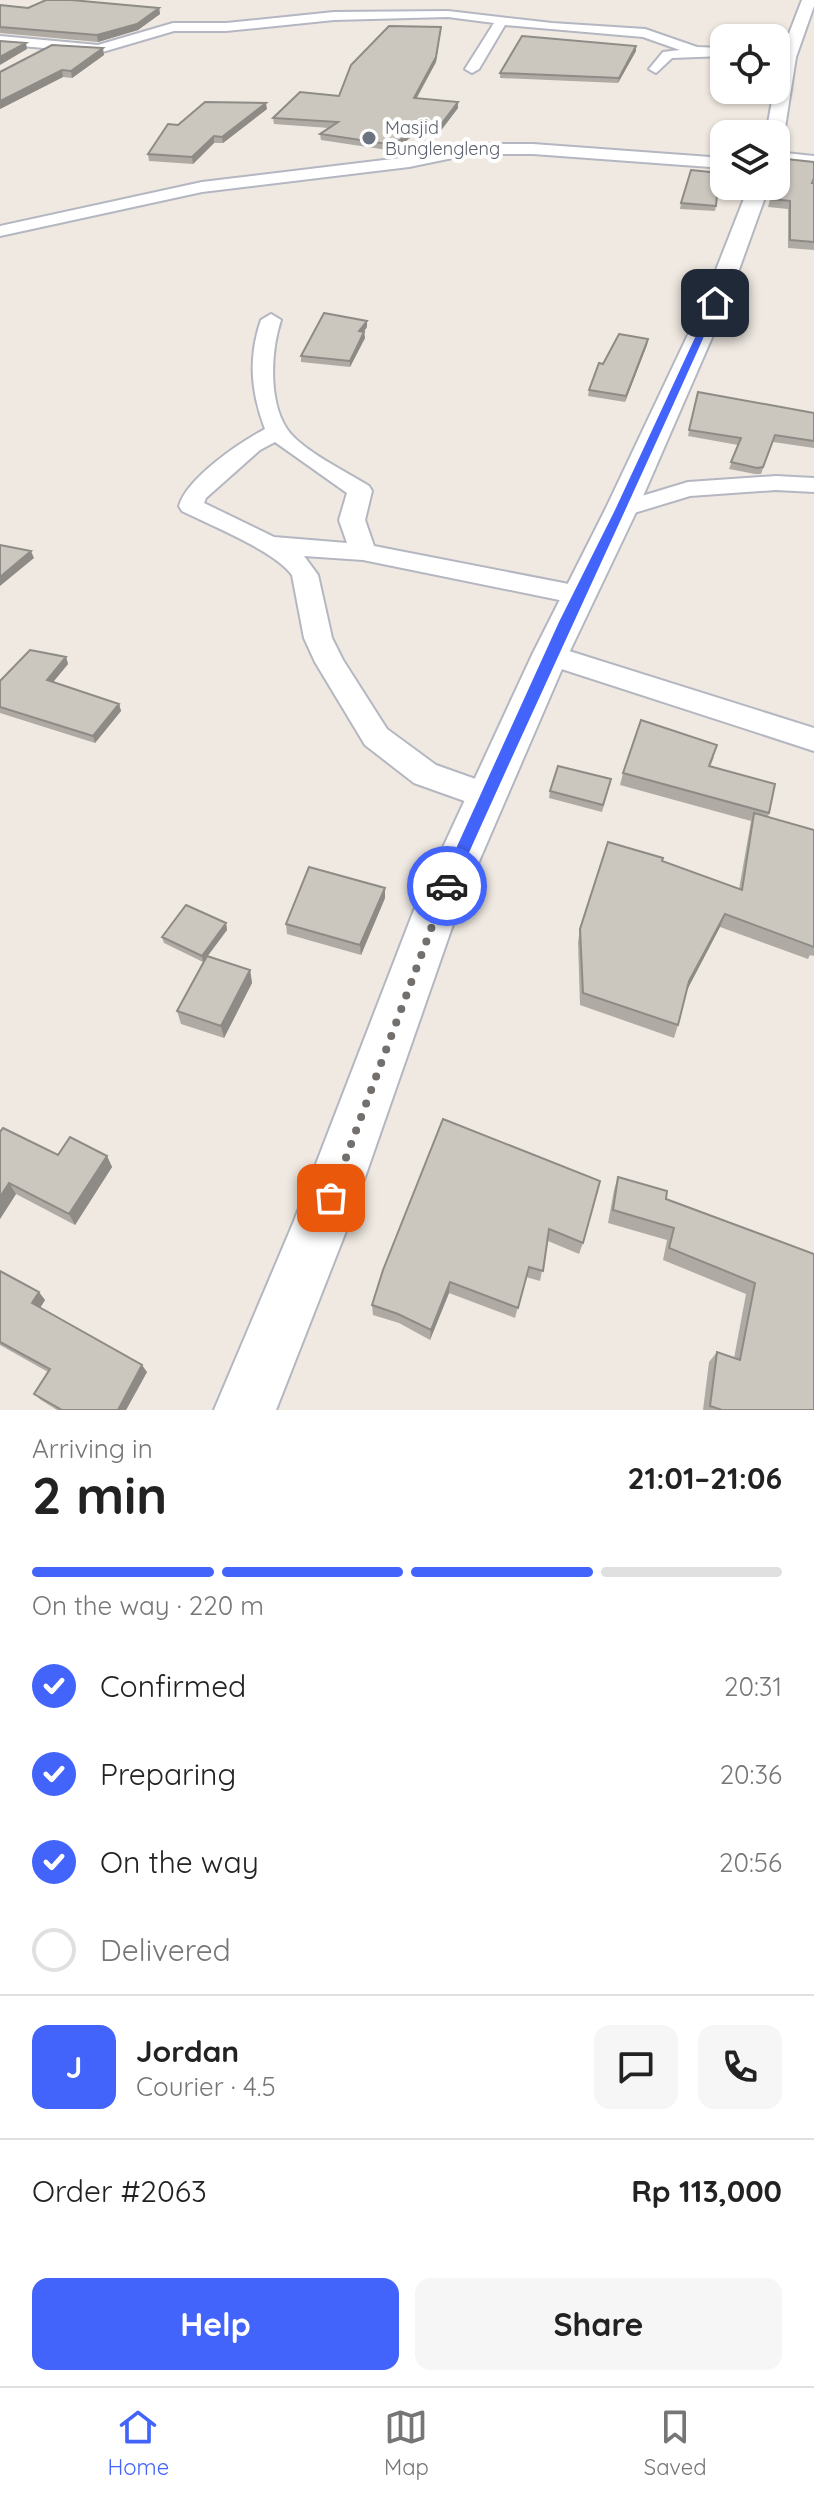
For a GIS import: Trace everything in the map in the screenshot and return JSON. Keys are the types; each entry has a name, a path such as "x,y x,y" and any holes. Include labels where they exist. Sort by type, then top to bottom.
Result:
{"street":[{"path":"790,39 809,0"},
{"path":"245,24 244,16 266,9"},
{"path":"0,40 99,49 169,28 405,14 466,15 501,21 645,33 696,51"},
{"path":"472,69 501,21"},
{"path":"27,59 48,46"},
{"path":"656,69 668,55 710,52"},
{"path":"0,231 202,187 409,162 472,149 533,149 710,162"},
{"path":"790,158 814,161"},
{"path":"245,1410 320,1226 436,910 550,655 621,510 715,303 754,200"},
{"path":"271,320 263,342 260,371 277,432 296,449 360,491 352,520 363,552"},
{"path":"277,432 252,445 201,489 190,503 287,554 305,575 318,638 329,662 376,737 425,774 487,796"},
{"path":"621,510 688,489 738,484 814,485"},
{"path":"268,545 363,552 579,595"},
{"path":"550,655 814,740"}],"building":[{"path":"46,0 159,8 137,24 97,35 0,27 0,5 28,8"},
{"path":"389,26 441,27 436,57 414,98 458,102 439,127 417,126 394,145 320,134 338,122 273,118 300,92 339,96 351,65"},
{"path":"522,36 636,46 619,78 500,73"},
{"path":"0,41 26,43 0,57"},
{"path":"52,45 103,48 71,71 62,70 0,101 0,72"},
{"path":"205,102 266,103 222,137 214,136 192,157 148,154 168,124 178,125"},
{"path":"790,159 814,162 814,242 790,240 790,201 780,200 790,200"},
{"path":"691,170 710,172 710,200 717,200 716,206 681,203"},
{"path":"324,313 367,321 359,331 364,332 350,361 301,356"},
{"path":"619,334 648,339 626,396 589,390 599,363 603,364"},
{"path":"698,392 814,413 814,441 775,435 763,467 731,462 741,438 689,430"},
{"path":"0,545 31,551 0,577"},
{"path":"30,650 66,657 47,680 119,704 93,736 0,707 0,681"},
{"path":"641,720 717,745 709,766 775,784 769,813 623,773"},
{"path":"558,766 611,779 603,805 550,791"},
{"path":"754,813 814,830 814,947 725,914 689,981 678,1025 583,993 580,929 608,842 663,858 662,861 742,890"},
{"path":"309,867 385,888 360,945 286,924"},
{"path":"186,905 226,923 202,956 162,937"},
{"path":"207,956 250,970 221,1026 177,1011"},
{"path":"443,1119 600,1181 583,1243 549,1229 543,1271 529,1267 518,1308 450,1282 431,1330 372,1305"},
{"path":"3,1128 58,1155 70,1137 107,1156 69,1214 9,1183 0,1197 0,1132"},
{"path":"618,1177 667,1191 666,1199 814,1254 814,1410 722,1410 710,1406 717,1352 740,1360 755,1283 669,1248 674,1228 613,1210"},
{"path":"0,1271 39,1292 32,1303 142,1365 118,1410 62,1410 34,1394 50,1369 0,1342"}],"way so far":[{"path":"331,1198 447,886"}],"place":[{"name":"Masjid Bunglengleng","path":"369,138"}],"route":[{"path":"447,886 565,622 621,510 715,303"}]}
